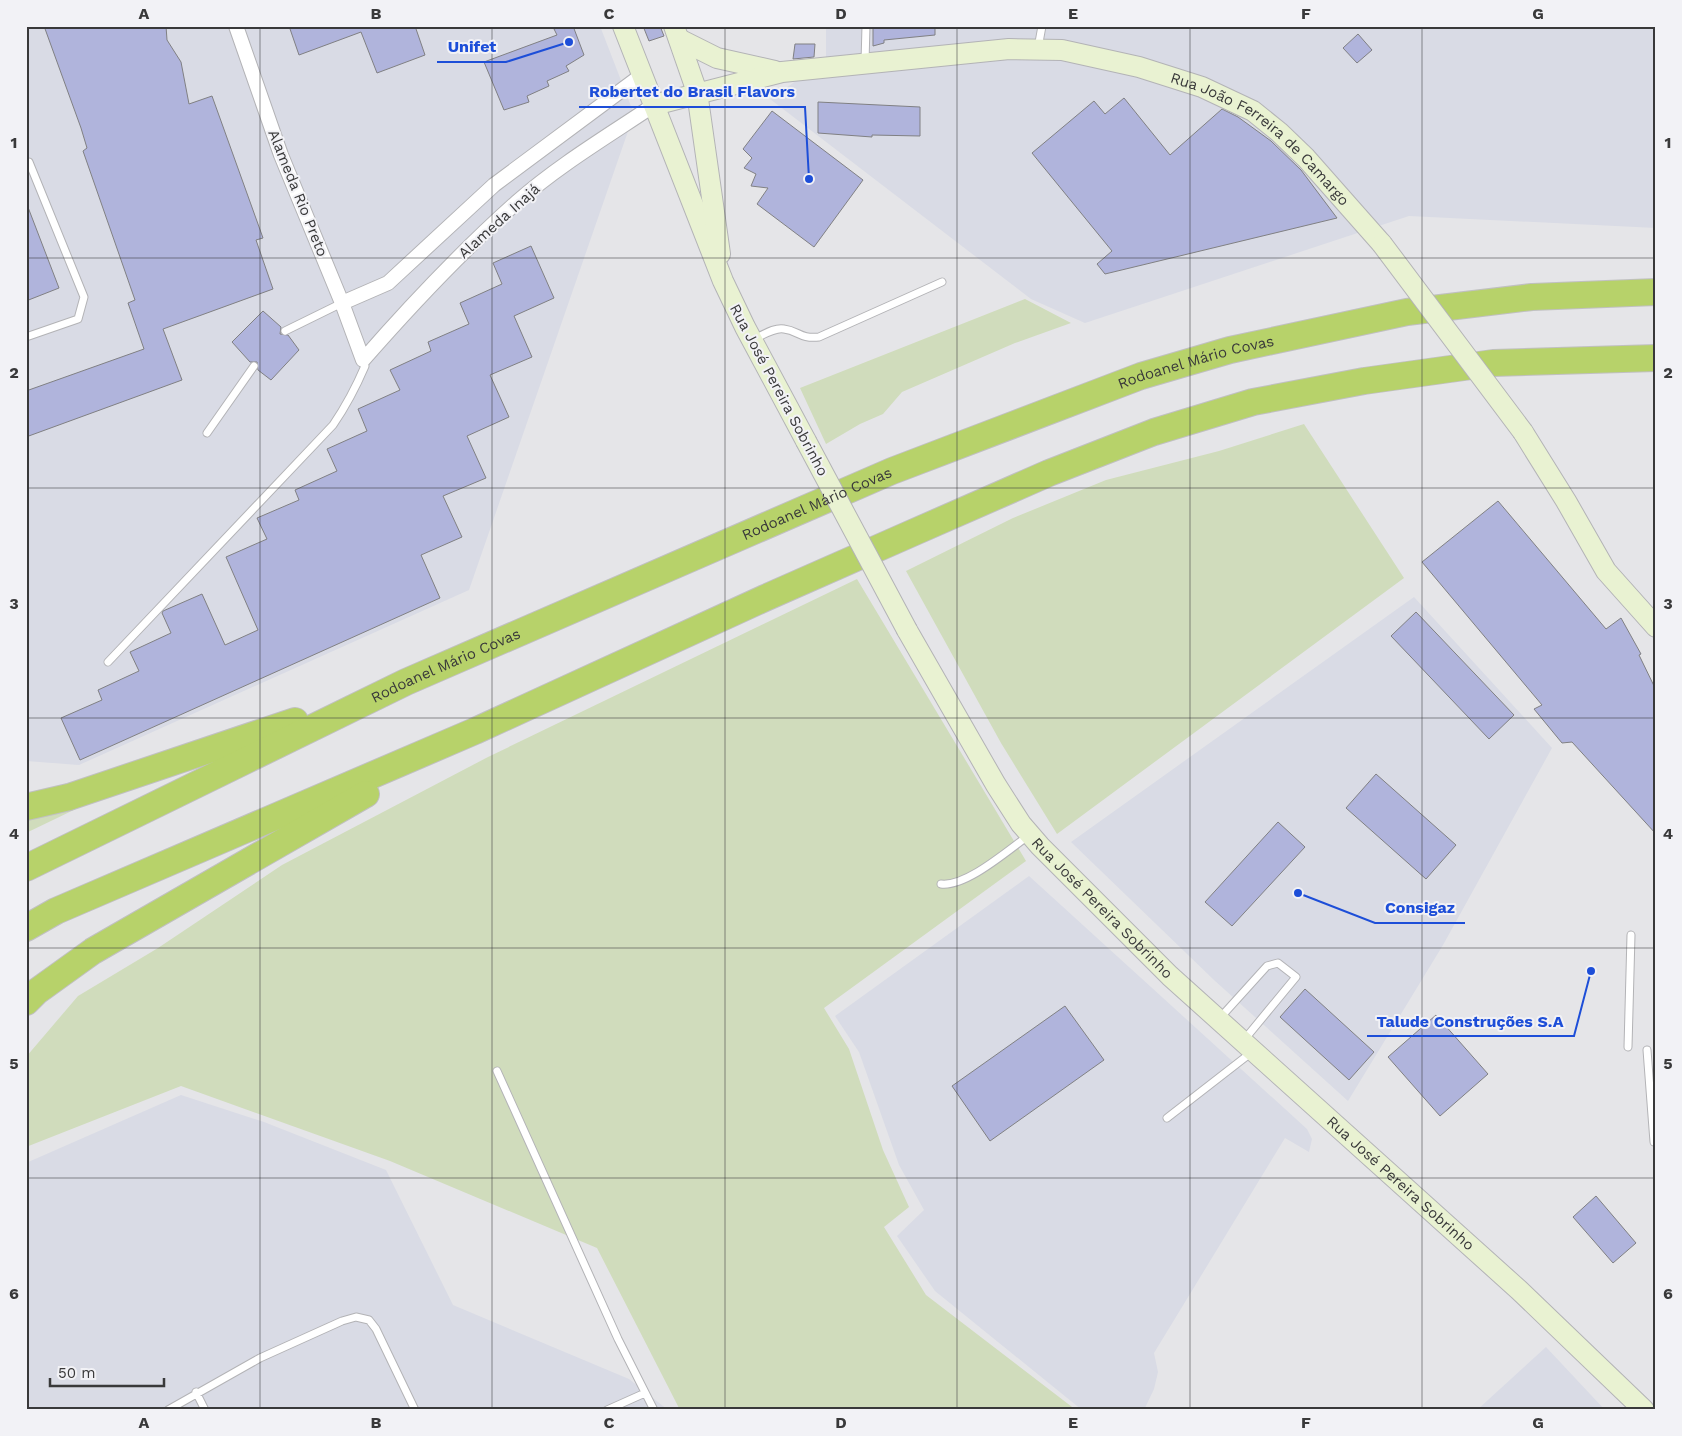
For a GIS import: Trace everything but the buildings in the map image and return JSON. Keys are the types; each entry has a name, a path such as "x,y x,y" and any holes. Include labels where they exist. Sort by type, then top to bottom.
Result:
{"highway":[{"name":"Rodoanel Mário Covas","path":"26,868 406,682 892,471 1140,376 1230,350 1407,312 1532,297 1656,292"},
{"path":"26,928 66,908 475,731 765,598 1049,473 1154,432 1253,402 1364,381 1493,363 1656,358"},
{"path":"26,807 69,797 406,682"},
{"path":"26,1002 36,992 93,951 475,731"}],"street":[{"name":"Alameda Rio Preto","path":"236,26 281,155 342,303 363,360"},
{"name":"Rua José Pereira Sobrinho","path":"623,26 723,281 752,340 907,630 996,785 1030,835 1108,916 1519,1290 1644,1410"},
{"name":"Rua José Pereira Sobrinho","path":"677,33 697,92 723,281"},
{"path":"677,33 717,58 782,72"},
{"name":"Rua João Ferreira de Camargo","path":"654,105 697,92 782,72 1009,49 1038,48 1062,50 1139,67 1202,86 1252,111 1279,132 1306,158 1382,244 1523,432 1606,572 1656,627"},
{"name":"Alameda Inajá","path":"342,303 388,283 494,185 642,75"},
{"name":"Alameda Inajá","path":"363,360 411,305 518,202 561,167 654,105"}],"lane":[{"path":"865,65 866,26"},
{"path":"1038,48 1042,26"},
{"path":"26,162 29,162 84,297 78,319 26,337"},
{"path":"752,340 778,329 785,329 807,338 819,337 942,282"},
{"path":"285,331 342,303"},
{"path":"108,662 333,425 344,409 365,366 363,360"},
{"path":"207,433 254,366"},
{"path":"941,884 950,885 963,881 1030,835"},
{"path":"1628,1047 1630,935"},
{"path":"1167,1118 1249,1045 1296,977 1278,963 1267,966 1219,1019"},
{"path":"1647,1050 1654,1142"},
{"path":"497,1071 618,1339 654,1410"},
{"path":"168,1410 196,1392 304,1337 356,1317 369,1320 376,1329 415,1410"},
{"path":"196,1392 205,1410"},
{"path":"607,1410 645,1393"}],"shaded area":[{"path":"26,26 600,26 634,114 469,590 79,765 26,761"},
{"path":"826,26 1656,26 1656,228 1409,216 1085,323 1031,299 770,99 826,60"},
{"path":"1414,597 1552,748 1443,945 1348,1101 1214,980 1071,842"},
{"path":"1029,876 1307,1129 1312,1139 1309,1152 1285,1138 1154,1353 1158,1372 1154,1389 1144,1410 1082,1410 935,1291 897,1236 924,1210 899,1165 859,1052 835,1016"},
{"path":"181,1095 264,1122 386,1170 453,1305 629,1379 668,1410 29,1410 26,1403 26,1163"},
{"path":"1546,1347 1605,1410 1477,1410"}],"green space":[{"path":"1025,299 1071,323 1015,343 902,392 883,414 860,424 826,444 800,388"},
{"path":"1304,424 1404,578 1057,834 1001,743 906,571 1013,518 1106,480 1219,451"},
{"path":"857,579 1026,861 824,1008 849,1049 883,1150 909,1207 884,1227 926,1295 1076,1410 680,1410 597,1248 390,1161 181,1086 26,1147 26,1057 78,996 158,948 282,865 488,757"},
{"path":"80,807 26,833 26,819"}],"place":[{"name":"Unifet","path":"569,42"},
{"name":"Robertet do Brasil Flavors","path":"809,179"},
{"name":"Consigaz","path":"1298,893"},
{"name":"Talude Construções S.A","path":"1591,971"}]}
